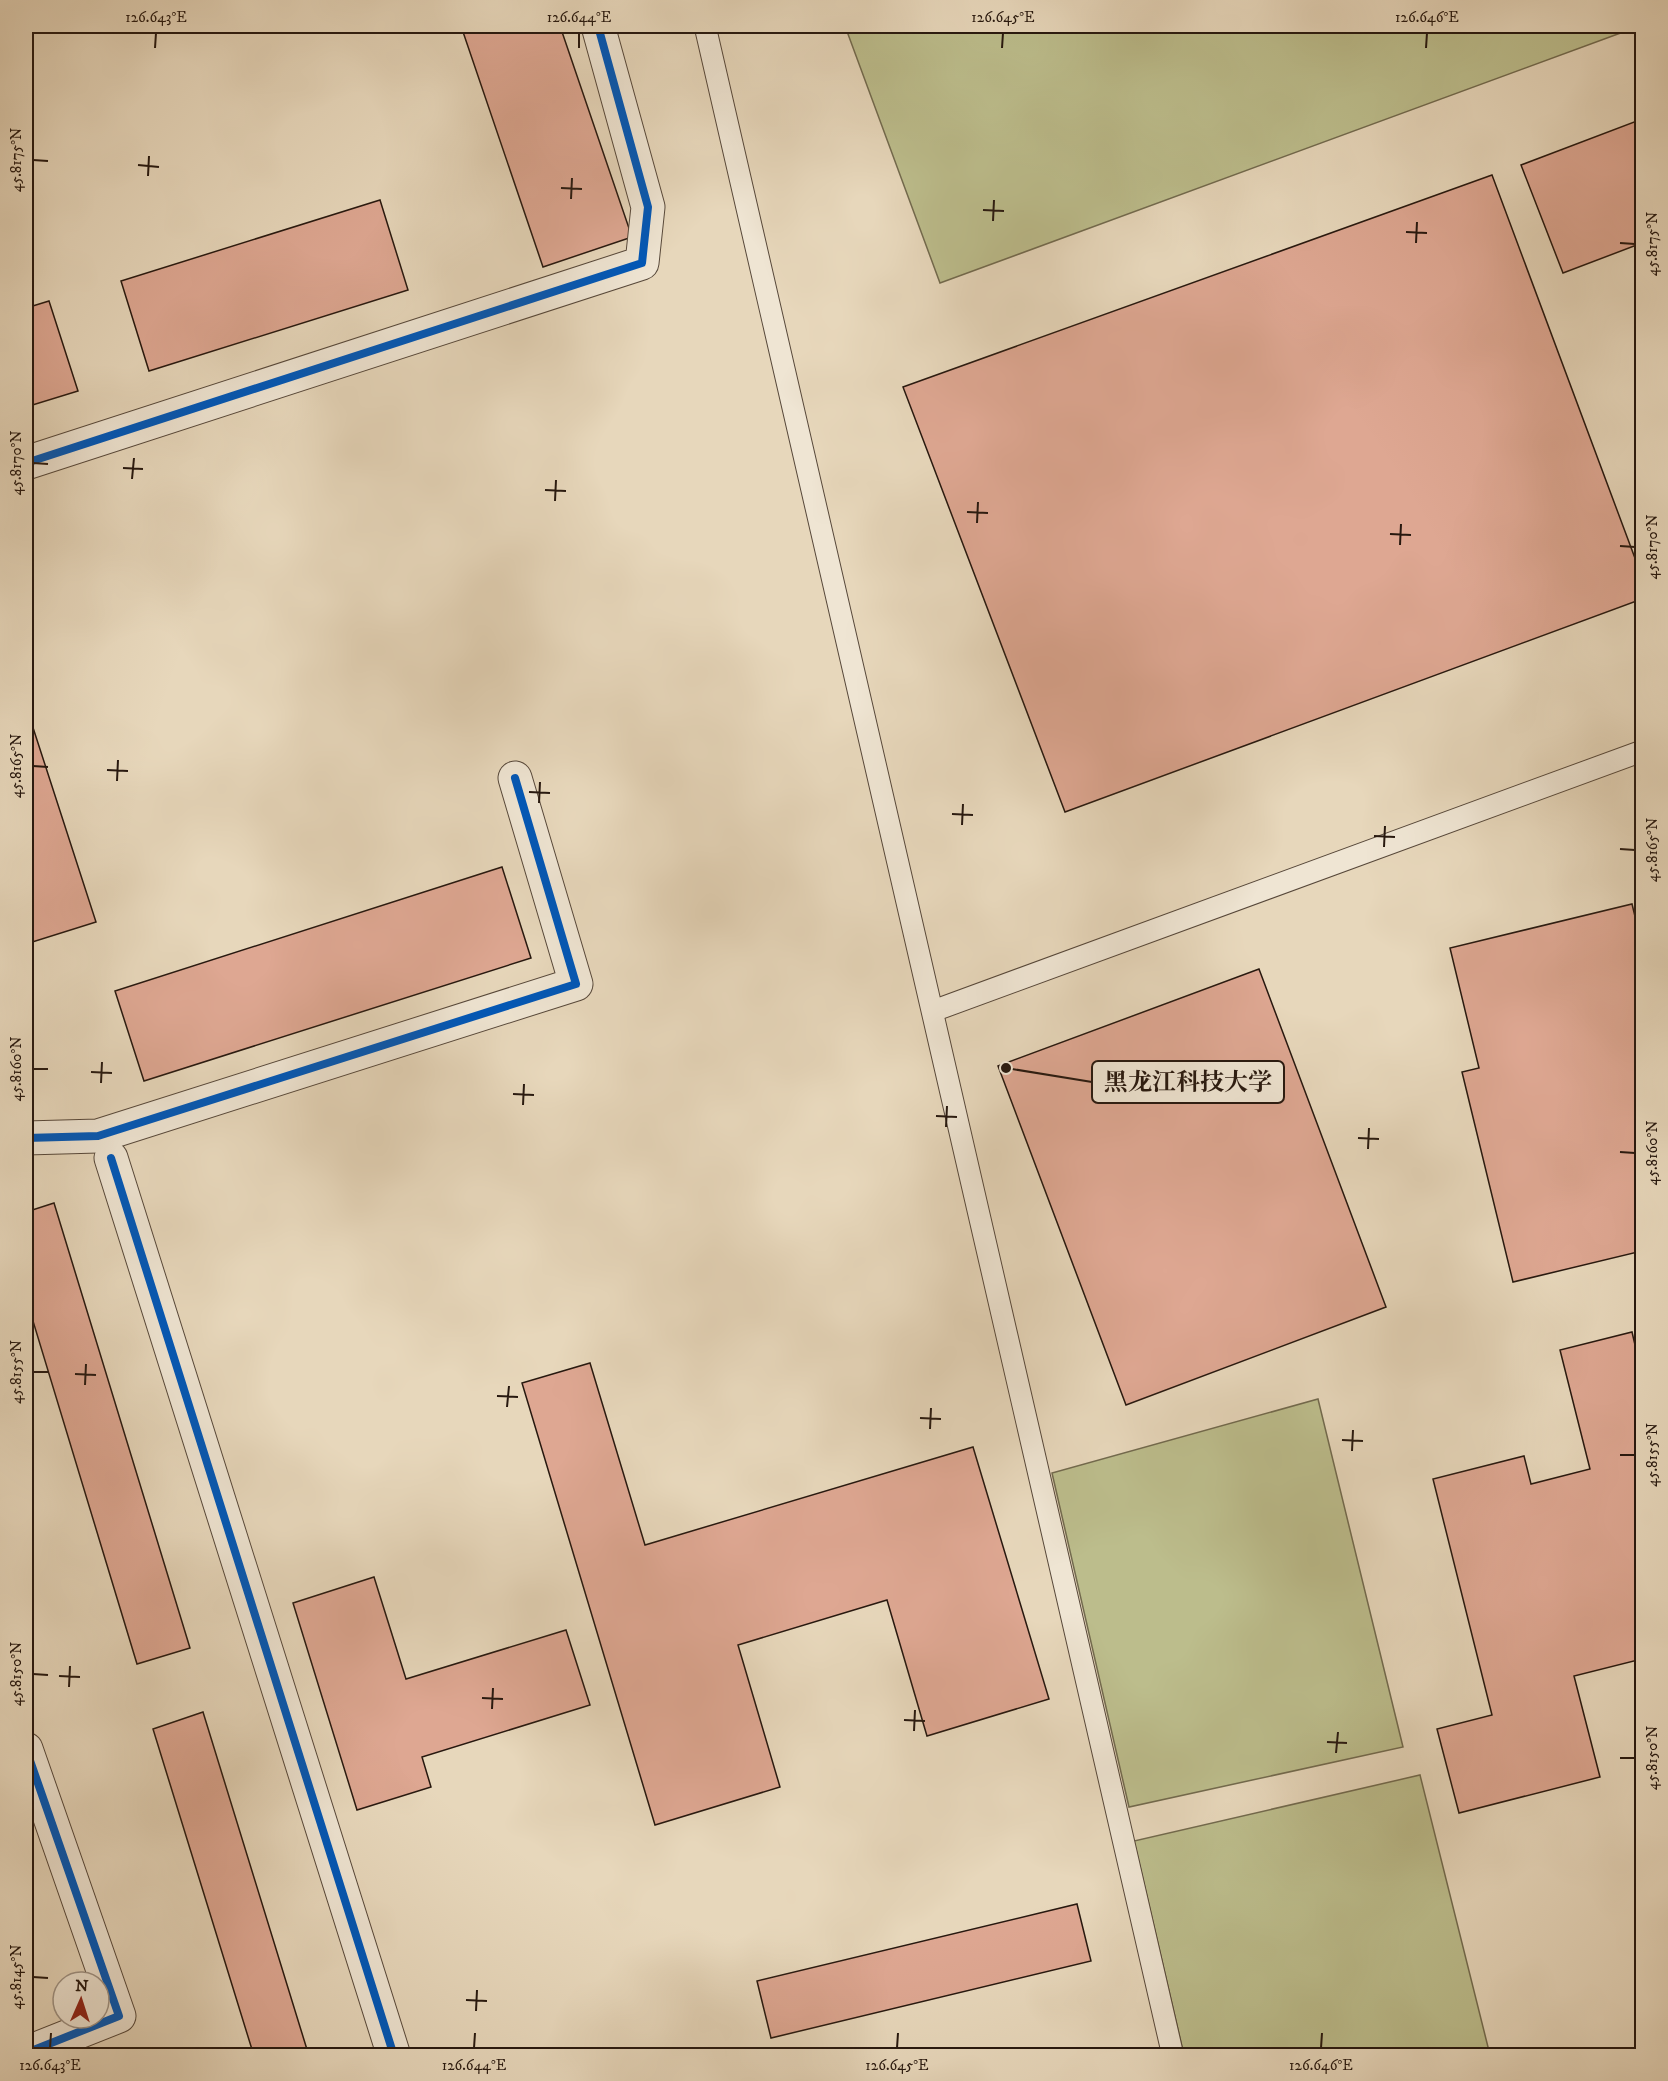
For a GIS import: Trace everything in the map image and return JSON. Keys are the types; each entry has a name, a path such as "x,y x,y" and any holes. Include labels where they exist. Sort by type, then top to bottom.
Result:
{"street":[{"path":"26,463 642,263 648,207 598,26"},
{"path":"26,1138 98,1136 576,984 515,778"},
{"path":"111,1158 394,2055"},
{"path":"26,1749 119,2016 26,2053"}],"lane":[{"path":"705,26 1173,2055"},
{"path":"933,1011 1642,751"}],"green space":[{"path":"845,26 1624,26 1626,31 940,283"},
{"path":"1318,1399 1403,1747 1129,1807 1052,1473"},
{"path":"1420,1775 1490,2055 1184,2055 1134,1841"}],"building":[{"path":"461,26 560,26 632,237 543,267"},
{"path":"1642,119 1642,243 1563,273 1521,165"},
{"path":"1492,175 1642,577 1642,599 1065,812 903,387"},
{"path":"380,200 408,290 149,371 121,281"},
{"path":"49,301 78,391 26,407 26,308"},
{"path":"26,706 96,922 26,944"},
{"path":"502,867 531,958 144,1081 115,991"},
{"path":"1632,904 1640,937 1642,937 1642,1251 1513,1282 1462,1072 1479,1068 1450,948"},
{"path":"1259,969 1386,1307 1126,1405 998,1066"},
{"path":"54,1203 190,1648 137,1664 26,1298 26,1212"},
{"path":"1632,1332 1642,1375 1642,1659 1574,1676 1600,1777 1459,1813 1437,1729 1492,1715 1433,1479 1524,1456 1531,1484 1590,1469 1560,1350"},
{"path":"590,1363 645,1545 973,1447 1049,1699 927,1736 887,1600 738,1645 780,1787 655,1825 522,1383"},
{"path":"374,1577 406,1679 566,1630 590,1705 422,1757 431,1787 357,1810 293,1603"},
{"path":"203,1712 309,2056 254,2056 153,1729"},
{"path":"1077,1904 1091,1961 771,2038 757,1981"}],"cycle path":[{"path":"26,463 642,263 648,207 598,26"},
{"path":"26,1138 98,1136 576,984 515,778"},
{"path":"111,1158 394,2056"},
{"path":"26,1749 119,2016 26,2053"}],"place":[{"name":"黑龙江科技大学","path":"1006,1068"}]}
